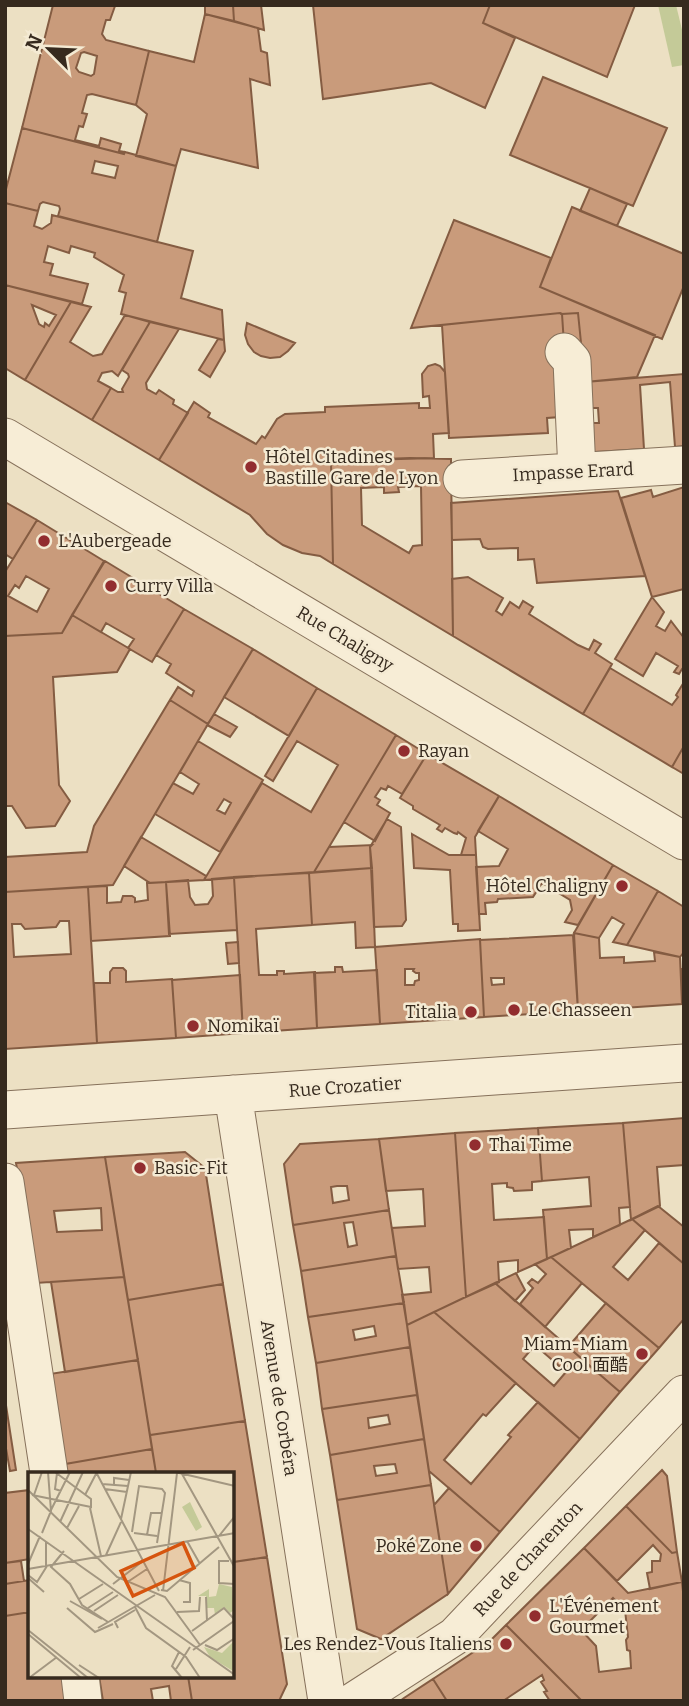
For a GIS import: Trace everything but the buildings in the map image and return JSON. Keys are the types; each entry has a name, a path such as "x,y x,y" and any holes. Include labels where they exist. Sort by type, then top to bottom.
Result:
{"street":[{"path":"564,352 572,361 577,472"},
{"name":"Rue Chaligny","path":"5,437 684,841"},
{"name":"Impasse Erard","path":"461,479 684,465"},
{"name":"Rue Crozatier","path":"5,1110 684,1063"},
{"name":"Avenue de Corbéra","path":"233,1094 327,1701"},
{"path":"5,1182 49,1472"},
{"name":"Rue de Charenton","path":"354,1701 455,1636 684,1394"},
{"path":"80,1678 83,1701"}],"green space":[{"path":"658,5 676,5 684,38 684,65 672,67"}],"place":[{"name":"Hôtel Citadines Bastille Gare de Lyon","path":"251,467"},
{"name":"L'Aubergeade","path":"44,541"},
{"name":"Curry Villa","path":"111,586"},
{"name":"Rayan","path":"404,751"},
{"name":"Hôtel Chaligny","path":"622,886"},
{"name":"Le Chasseen","path":"514,1010"},
{"name":"Titalia","path":"471,1012"},
{"name":"Nomikaï","path":"193,1026"},
{"name":"Thai Time","path":"475,1145"},
{"name":"Basic-Fit","path":"140,1168"},
{"name":"Miam-Miam Cool 面酷","path":"642,1354"},
{"name":"Poké Zone","path":"476,1546"},
{"name":"L'Événement Gourmet","path":"535,1616"},
{"name":"Les Rendez-Vous Italiens","path":"506,1644"}]}
